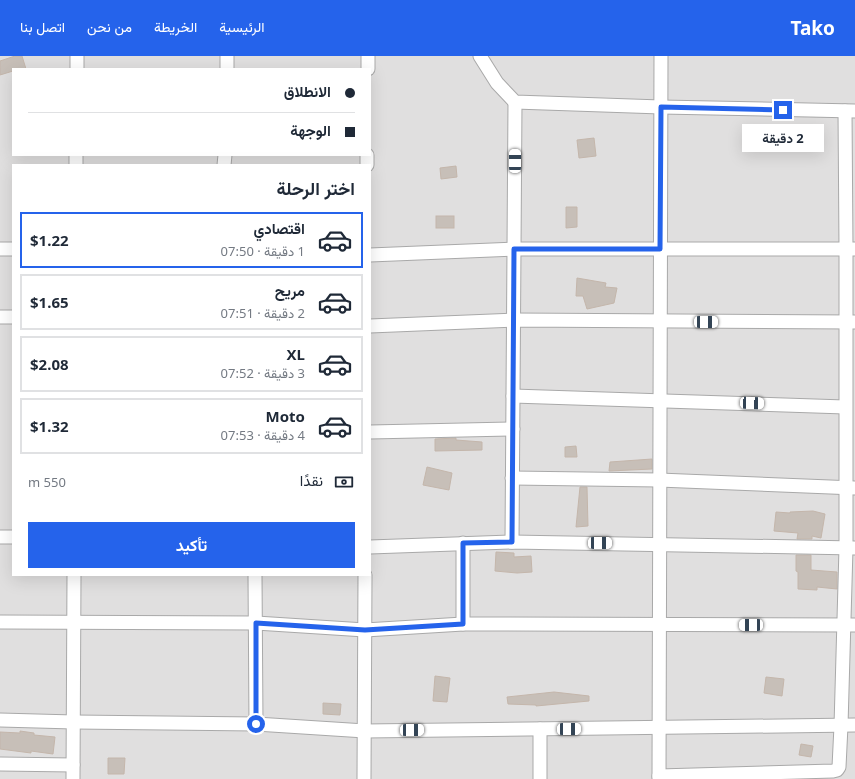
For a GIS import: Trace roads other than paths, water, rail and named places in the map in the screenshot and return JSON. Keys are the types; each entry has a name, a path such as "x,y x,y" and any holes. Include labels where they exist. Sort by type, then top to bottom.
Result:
{"street":[{"path":"77,56 77,68"},
{"path":"227,56 227,68"},
{"path":"368,56 368,68"},
{"path":"480,56 497,83 516,102 661,107 850,111 850,322 845,407 850,488 850,625 839,767 837,770 833,771 659,777 658,728 659,624 659,480 660,400 660,249 661,107 661,56"},
{"path":"512,542 516,102"},
{"path":"0,249 12,249"},
{"path":"371,255 514,249 851,249"},
{"path":"0,317 12,317"},
{"path":"371,326 514,320 850,322"},
{"path":"513,396 845,407"},
{"path":"371,432 513,430"},
{"path":"512,478 659,480 850,488"},
{"path":"0,537 12,537"},
{"path":"371,547 512,542 850,548"},
{"path":"463,543 463,624"},
{"path":"73,779 74,576"},
{"path":"255,576 256,724"},
{"path":"364,779 365,576"},
{"path":"0,622 256,623 365,630 463,624 850,625"},
{"path":"0,720 256,724 365,731 855,726"},
{"path":"540,729 540,779"},
{"path":"0,764 74,765"}]}
